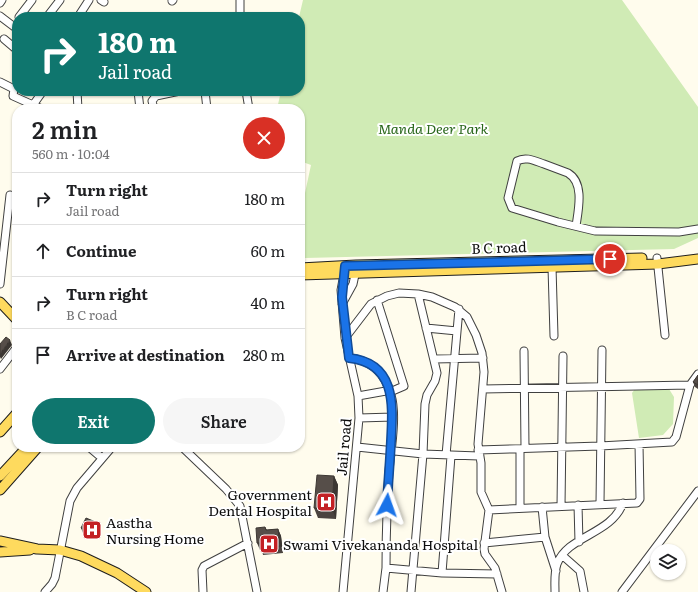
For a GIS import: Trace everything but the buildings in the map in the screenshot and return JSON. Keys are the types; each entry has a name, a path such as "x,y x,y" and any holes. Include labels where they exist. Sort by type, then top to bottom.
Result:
{"main road":[{"name":"B C road","path":"508,265 658,261 698,254"},
{"path":"305,274 356,269 508,265 552,267 698,259"},
{"path":"305,268 345,270"},
{"path":"0,302 12,315"},
{"path":"0,432 12,419"},
{"path":"0,476 22,452"},
{"path":"0,490 34,452"},
{"path":"0,541 37,549"},
{"path":"0,552 37,549 60,550 98,563 134,588 146,592"}],"street":[{"path":"24,12 32,0"},
{"path":"51,12 60,0"},
{"path":"81,12 89,0"},
{"path":"240,0 240,12"},
{"path":"0,16 12,21"},
{"path":"4,38 12,45"},
{"path":"0,82 12,87"},
{"path":"13,96 31,104"},
{"path":"154,104 154,98 158,96"},
{"path":"576,226 579,198 577,186 572,176 534,160 521,159 517,161 508,198 512,208 576,226 595,231 679,232 698,229"},
{"path":"0,284 10,196"},
{"path":"658,261 665,335"},
{"path":"552,267 554,336"},
{"path":"342,304 353,284 356,269"},
{"name":"Jail road","path":"343,592 359,418 358,396 345,338 341,290 345,270"},
{"path":"345,338 366,310 377,300 399,294 418,294 445,301 459,309 472,325 483,358 484,372 478,431 482,492 489,510 484,543 485,554 497,574 502,592"},
{"path":"411,592 423,454 425,404 436,377 434,359 418,294"},
{"path":"358,396 386,391 390,392 402,388 404,382 377,300"},
{"path":"442,573 448,455 459,309"},
{"path":"426,328 457,331"},
{"path":"600,503 602,350"},
{"path":"520,508 524,351"},
{"path":"0,369 12,353"},
{"path":"561,506 563,356"},
{"path":"349,358 365,361 376,368 384,377 390,392 393,417 386,518 386,568 383,592"},
{"path":"434,359 483,358"},
{"path":"357,447 448,455 522,449 669,442 674,440 690,386 698,374"},
{"path":"483,389 690,386"},
{"path":"359,418 393,417"},
{"path":"489,510 639,501 639,444"},
{"path":"95,452 102,458"},
{"path":"45,592 54,581 70,501 73,494 107,452"},
{"path":"187,452 233,496 243,514 257,592"},
{"path":"622,592 698,491"},
{"path":"555,592 557,564 563,556 579,542 612,522 619,513 623,503"},
{"path":"578,505 579,542"},
{"path":"542,507 545,537 556,571"},
{"path":"484,543 545,537"},
{"path":"203,592 202,570 204,566 248,543"},
{"path":"563,556 580,571 584,592"},
{"path":"386,568 442,573 497,574"}],"green space":[{"name":"Manda Deer Park","path":"303,0 622,0 698,107 698,238 674,249 305,258 305,193 311,165 305,163 305,104 278,104 280,96 305,96 305,12 300,12"},
{"path":"635,389 669,389 674,397 673,424 663,435 639,438 632,393"}],"place":[{"name":"Government Dental Hospital","path":"326,502"},
{"name":"Aastha Nursing Home","path":"92,530"},
{"name":"Swami Vivekananda Hospital","path":"269,544"}],"route":[{"path":"387,505 393,417 392,396 381,372 365,361 349,358 345,338 341,290 345,266 610,259"}]}
